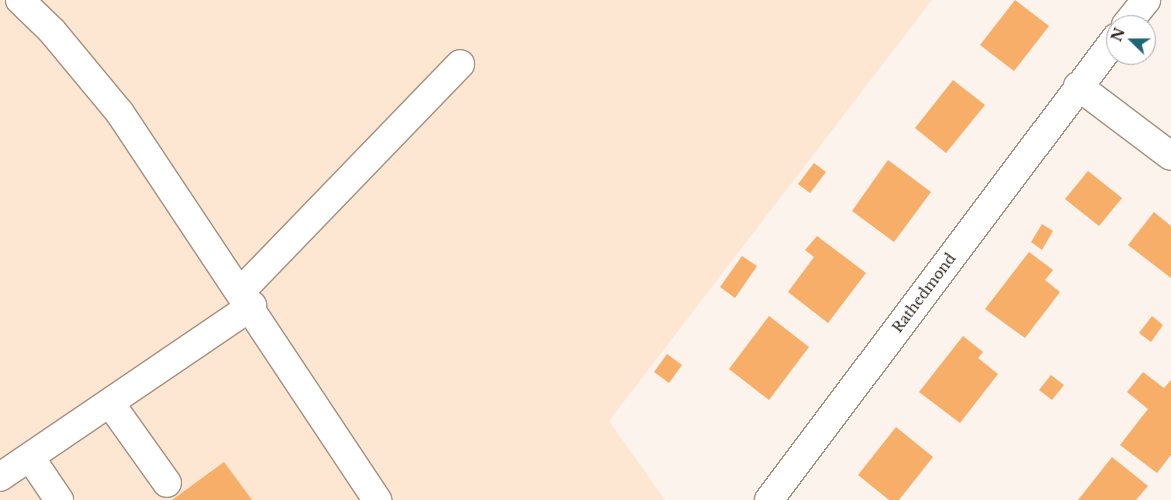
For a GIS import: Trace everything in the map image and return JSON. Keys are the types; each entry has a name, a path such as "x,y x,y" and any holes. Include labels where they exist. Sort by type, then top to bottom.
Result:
{"street":[{"path":"20,0 52,31 120,113 247,298 377,500"},
{"path":"1134,15 1146,0"},
{"name":"Rathedmond","path":"769,500 1106,51"},
{"path":"0,477 110,403 247,298 460,64"},
{"path":"1078,86 1171,156"},
{"path":"110,403 167,483"},
{"path":"30,457 59,500"}],"shaded area":[{"path":"0,0 932,0 609,421 665,500 0,500"}],"building":[{"path":"1015,0 1049,26 1014,71 980,45"},
{"path":"953,80 985,105 946,153 915,128"},
{"path":"888,160 931,192 894,242 852,211"},
{"path":"814,163 826,172 810,193 798,184"},
{"path":"1088,171 1122,198 1099,226 1065,199"},
{"path":"1154,212 1171,226 1171,278 1128,245"},
{"path":"1042,224 1053,231 1042,250 1031,242"},
{"path":"817,236 866,273 828,323 788,292 814,257 805,250"},
{"path":"1029,252 1053,270 1045,280 1060,292 1025,338 985,309"},
{"path":"742,256 757,266 735,298 720,287"},
{"path":"769,316 809,347 769,400 729,369"},
{"path":"1152,316 1163,325 1151,342 1139,333"},
{"path":"963,336 983,352 978,358 998,374 960,423 919,392"},
{"path":"667,354 682,365 669,383 654,372"},
{"path":"1143,372 1164,388 1171,380 1171,455 1157,473 1120,445 1148,409 1127,392"},
{"path":"1051,375 1064,385 1052,400 1039,390"},
{"path":"896,427 933,457 899,500 889,500 858,475"},
{"path":"1112,457 1148,486 1136,500 1078,500"},
{"path":"224,462 252,500 172,500"}]}
